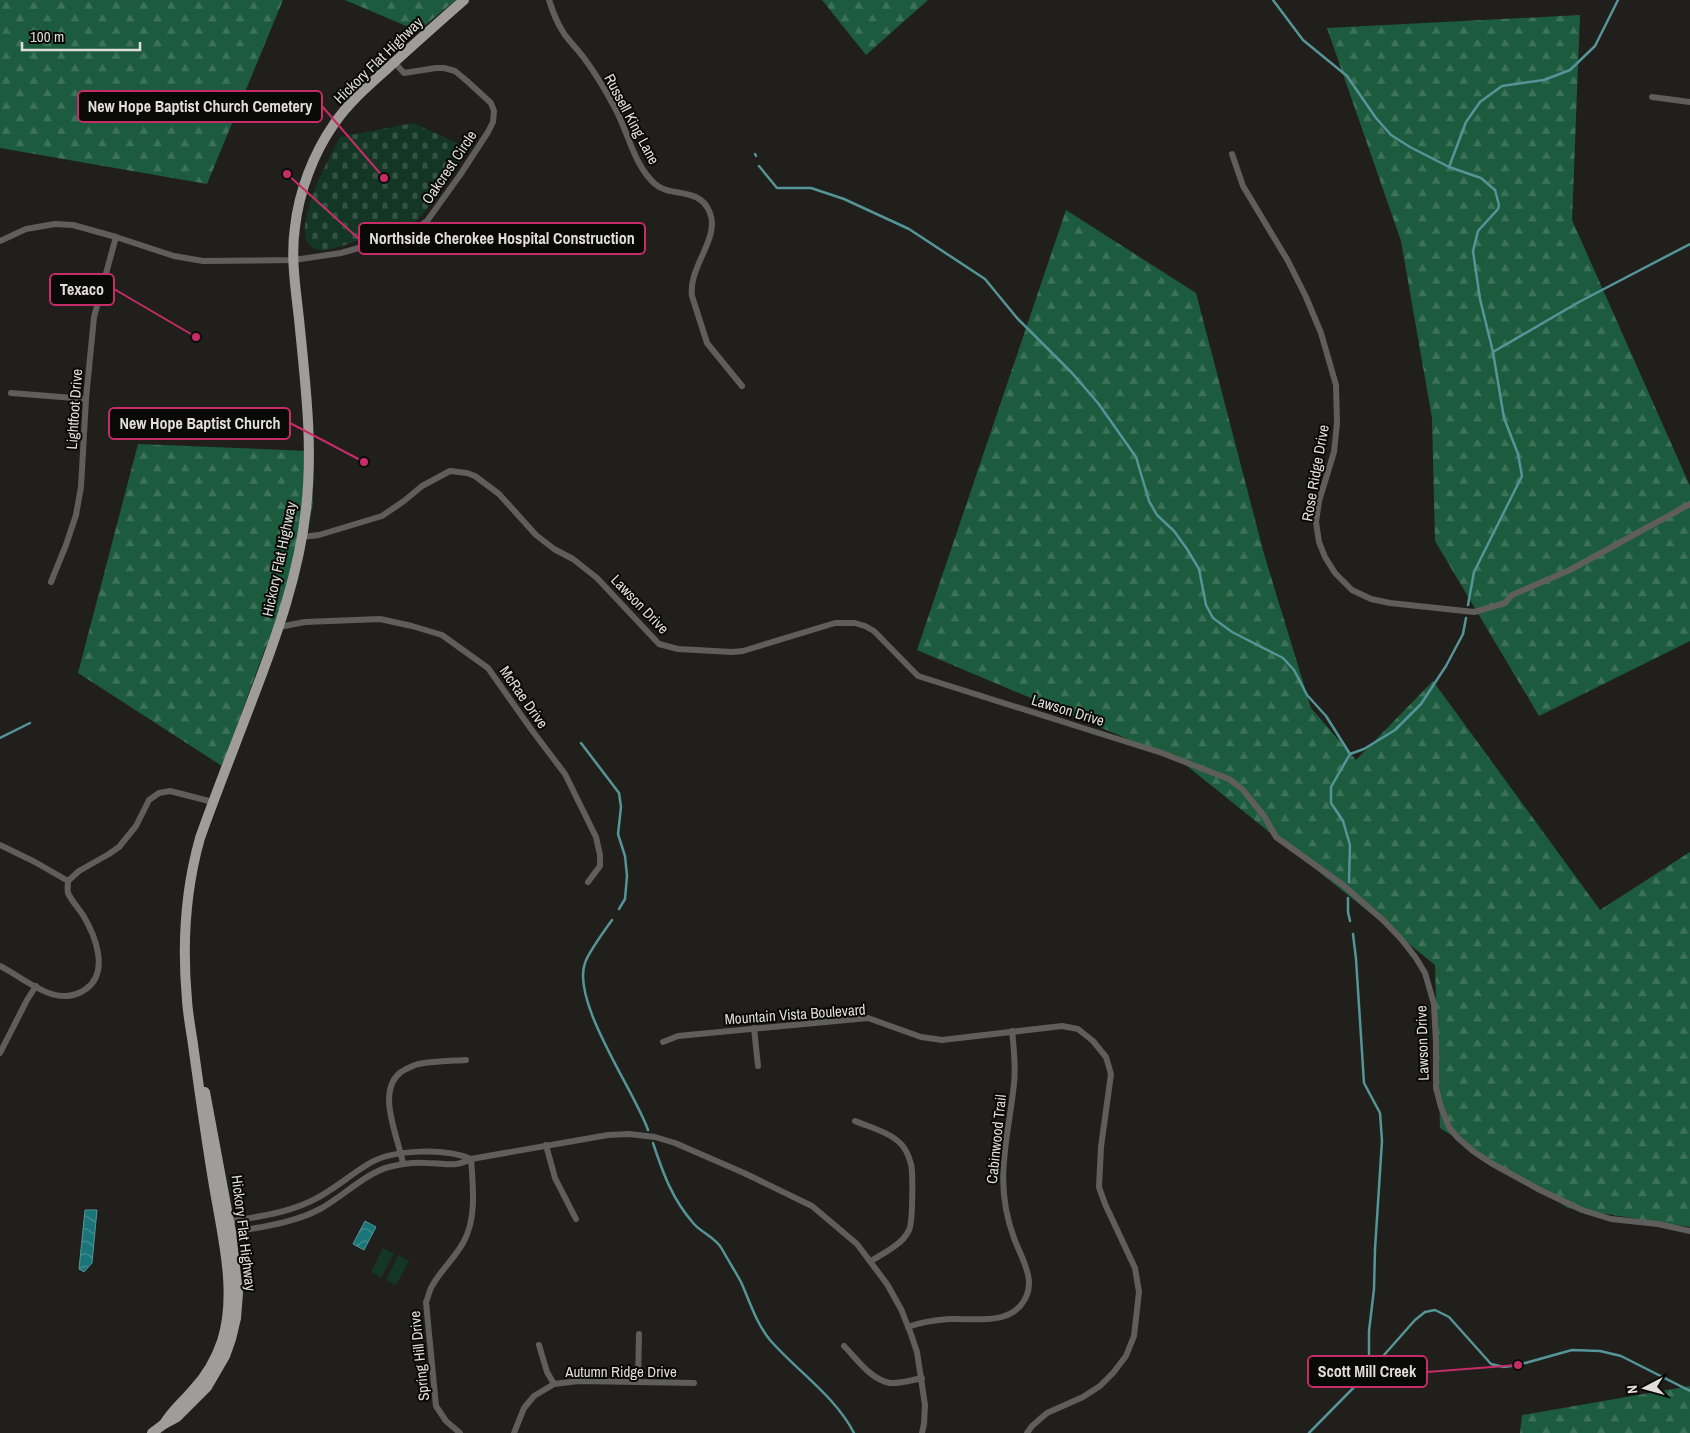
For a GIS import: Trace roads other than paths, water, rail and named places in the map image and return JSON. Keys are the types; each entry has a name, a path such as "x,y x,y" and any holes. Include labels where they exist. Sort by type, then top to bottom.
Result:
{"main road":[{"name":"Hickory Flat Highway","path":"152,1433 164,1424 172,1410 202,1379 214,1359 222,1340 227,1320 226,1227 200,1102 186,988 186,905 194,859 213,802 279,627 289,594 302,537 310,468 294,260 294,228 298,208 316,157 334,124 370,84 464,0"}],"street":[{"name":"Russell King Lane","path":"549,0 561,29 585,59 616,111 633,152 644,170 656,185 668,190 693,195 702,202 710,214 712,233 697,266 692,296 708,343 742,386"},
{"name":"Oakcrest Circle","path":"294,260 341,253 408,234 417,229 427,222 488,132 493,122 494,111 491,102 467,80 454,71 444,68 404,73 394,62"},
{"path":"1652,97 1690,102"},
{"name":"Rose Ridge Drive","path":"1232,154 1243,186 1288,261 1306,297 1321,333 1336,385 1337,423 1334,452 1321,493 1316,522 1319,542 1325,557 1335,573 1352,590 1371,599 1390,603 1474,612 1505,603 1512,595 1570,570 1690,504"},
{"path":"0,241 26,229 56,224 73,225 174,256 203,261 294,260"},
{"name":"Lightfoot Drive","path":"51,582 66,546 76,514 81,487 86,399 94,317 116,237"},
{"path":"11,393 86,399"},
{"name":"Lawson Drive","path":"302,537 319,535 382,516 422,486 450,471 466,473 475,476 499,494 536,535 554,549 573,559 597,578 658,644 678,649 743,651 835,623 855,623 874,631 918,676 1162,753 1228,779 1243,790 1251,799 1264,816 1276,837 1344,885 1402,940 1416,958 1425,973 1434,1004 1436,1088 1440,1107 1449,1127 1458,1138 1491,1163 1563,1202 1582,1210 1611,1219 1658,1224 1690,1231"},
{"name":"McRae Drive","path":"279,627 305,622 380,619 442,635 488,668 531,730 565,774 596,836 600,866 588,882"},
{"path":"0,966 56,996 68,997 80,994 89,987 99,971 93,937 86,921 68,893 68,881 79,871 119,847 136,826 149,800 159,793 170,791 213,802"},
{"path":"0,846 35,862 68,881"},
{"path":"0,1054 36,986"},
{"name":"Mountain Vista Boulevard","path":"663,1042 678,1036 868,1018 921,1038 942,1040 1062,1026 1078,1029 1093,1041 1106,1057 1110,1074 1101,1147 1099,1187 1135,1268 1139,1292 1134,1336 1126,1356 1100,1386 1083,1397 1047,1413 1027,1433"},
{"path":"754,1028 758,1066"},
{"name":"Cabinwood Trail","path":"908,1326 949,1319 997,1318 1010,1314 1021,1306 1028,1294 1027,1266 1014,1237 1004,1202 1002,1170 1014,1085 1015,1059 1012,1031"},
{"path":"403,1164 389,1106 388,1094 392,1082 403,1071 418,1064 466,1060"},
{"path":"855,1121 891,1137 901,1144 907,1153 911,1165 910,1229 902,1240 871,1261"},
{"path":"226,1227 278,1224 302,1217 338,1199 379,1170 403,1164 425,1162 459,1165 471,1159 608,1135 629,1134 655,1137 675,1143 744,1173 812,1206 858,1244 887,1284 901,1309 917,1352 925,1405 922,1433"},
{"path":"546,1145 555,1178 576,1219"},
{"path":"226,1227 295,1208 319,1198 371,1162 382,1158 401,1153 429,1152 460,1154 471,1159"},
{"name":"Spring Hill Drive","path":"460,1433 446,1421 436,1406 426,1302 432,1287 464,1242 472,1213 471,1159"},
{"path":"638,1382 639,1334"},
{"path":"539,1345 547,1372 554,1384"},
{"path":"844,1346 868,1372 881,1380 890,1383 922,1378"},
{"name":"Autumn Ridge Drive","path":"514,1433 524,1408 534,1396 554,1384 579,1381 694,1383"}],"water":[{"path":"85,1210 97,1210 92,1263 84,1272 79,1269"},
{"path":"365,1221 376,1227 364,1250 353,1244"}],"waterway":[{"path":"1273,0 1303,40 1347,76 1376,118 1391,135 1449,167 1481,178 1495,190 1499,205 1498,209 1478,231 1473,251 1480,299 1493,352 1504,418 1518,454 1522,476 1474,572 1468,605"},
{"path":"1449,167 1466,122 1480,102 1502,86 1544,80 1570,70 1595,46 1618,0"},
{"path":"759,166 777,188 811,188 844,199 909,229 985,279 1017,318 1072,373 1098,403 1136,457 1149,501 1157,515 1174,531 1199,569 1206,605 1213,618 1232,632 1283,658 1294,670 1307,695 1326,716 1350,754"},
{"path":"1493,352 1579,302 1690,244"},
{"path":"1349,882 1350,845 1343,821 1331,803 1331,787 1350,754 1364,749 1395,730 1421,704 1446,666 1463,634 1466,618"},
{"path":"0,738 30,723"},
{"path":"581,743 619,793 621,807 618,834 625,856 627,876 625,899 619,909"},
{"path":"1348,898 1350,921"},
{"path":"612,920 597,941 585,963 583,980 587,1000 595,1022 648,1130"},
{"path":"1353,934 1364,1083 1380,1113 1382,1141 1374,1289 1369,1331 1369,1370"},
{"path":"653,1143 674,1195 686,1215 722,1249 741,1282 765,1333 837,1407 854,1433"},
{"path":"1309,1433 1369,1372 1415,1320 1425,1312 1435,1310 1449,1317 1491,1364 1504,1367 1572,1350 1600,1351 1621,1356 1690,1391"}],"place":[{"name":"Northside Cherokee Hospital Construction","path":"287,174"},
{"name":"New Hope Baptist Church Cemetery","path":"384,178"},
{"name":"Texaco","path":"196,337"},
{"name":"New Hope Baptist Church","path":"364,462"},
{"name":"Scott Mill Creek","path":"1518,1365"}]}
